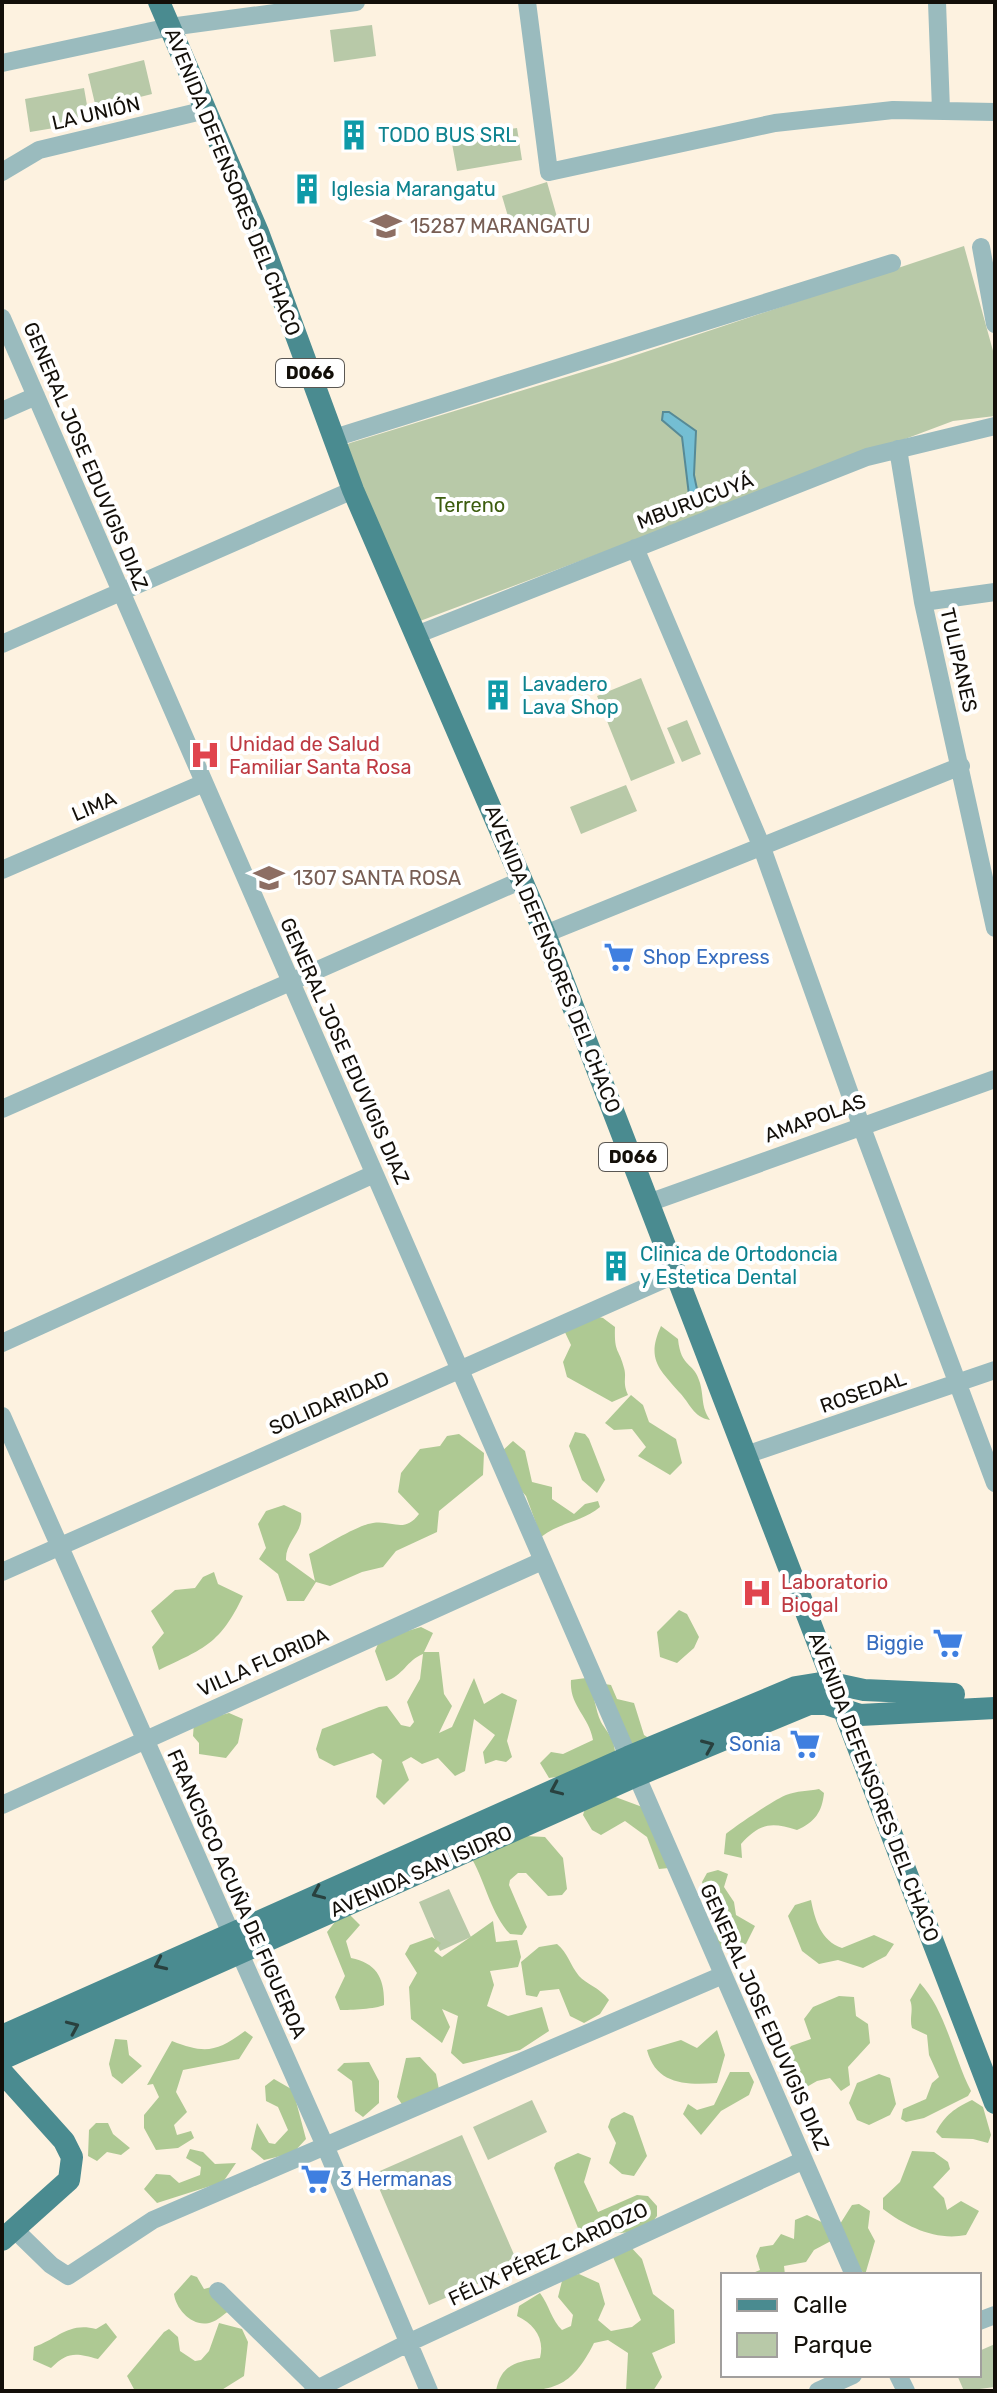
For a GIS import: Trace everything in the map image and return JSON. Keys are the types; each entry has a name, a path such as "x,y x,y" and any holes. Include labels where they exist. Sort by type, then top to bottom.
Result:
{"main road":[{"name":"AVENIDA DEFENSORES DEL CHACO","path":"159,2 258,232 353,490 545,934 651,1202 674,1275 995,2103"},
{"name":"AVENIDA SAN ISIDRO","path":"2,2036 235,1942 632,1767 796,1687 835,1684 864,1690 995,1694"},
{"name":"AVENIDA SAN ISIDRO","path":"632,1767 809,1704 826,1704 860,1715 944,1708 995,1708"},
{"name":"AVENIDA SAN ISIDRO","path":"2,2059 235,1942"},
{"path":"2,2072 64,2141 72,2157 69,2180 8,2235"}],"street":[{"path":"2,63 170,27 356,2"},
{"path":"527,2 549,172 775,123 893,110 995,112"},
{"path":"937,2 941,110"},
{"name":"LA UNIÓN","path":"2,172 39,150 206,110"},
{"path":"981,247 995,324"},
{"path":"334,438 892,263"},
{"name":"GENERAL JOSE EDUVIGIS DIAZ","path":"2,318 853,2273"},
{"path":"2,411 36,396"},
{"name":"MBURUCUYÁ","path":"416,635 867,457 995,426"},
{"name":"TULIPANES","path":"898,449 923,602 995,928"},
{"path":"2,644 353,490"},
{"path":"635,548 761,845 861,1125 995,1483"},
{"path":"923,602 995,592"},
{"path":"545,934 961,766"},
{"name":"LIMA","path":"2,870 204,783"},
{"path":"2,1109 522,880"},
{"name":"AMAPOLAS","path":"651,1202 995,1079"},
{"path":"2,1343 374,1174"},
{"name":"SOLIDARIDAD","path":"2,1572 674,1275"},
{"name":"ROSEDAL","path":"746,1455 995,1370"},
{"name":"FRANCISCO ACUÑA DE FIGUEROA","path":"2,1416 326,2148 429,2391"},
{"name":"VILLA FLORIDA","path":"2,1805 542,1561"},
{"path":"8,2235 68,2276 153,2220 723,1975"},
{"name":"FÉLIX PÉREZ CARDOZO","path":"315,2390 408,2343 804,2160"},
{"path":"218,2291 315,2390"},
{"path":"818,2391 849,2377"}],"green space":[{"path":"372,25 376,56 334,62 330,30"},
{"path":"144,60 152,94 96,108 88,74"},
{"path":"84,88 90,122 30,132 25,99"},
{"path":"517,128 522,160 457,171 451,138"},
{"path":"547,182 557,217 512,230 502,196"},
{"name":"Terreno","path":"964,246 995,358 995,416 953,421 420,621 338,449 615,362"},
{"path":"641,678 675,763 631,781 597,696"},
{"path":"687,720 701,754 682,762 667,728"},
{"path":"626,785 637,811 581,834 570,807"},
{"path":"584,1313 603,1318 615,1327 616,1347 624,1368 628,1395 612,1402 567,1377 563,1362 571,1345 562,1326"},
{"path":"661,1326 678,1339 682,1355 697,1376 710,1420 696,1413 657,1363 655,1347"},
{"path":"631,1395 643,1405 649,1422 676,1439 682,1463 670,1475 638,1456 646,1447 632,1429 614,1430 605,1423"},
{"path":"575,1432 585,1434 589,1439 605,1480 597,1493 582,1480 569,1446"},
{"path":"459,1434 484,1453 483,1475 439,1511 437,1532 396,1551 383,1567 330,1586 316,1582 304,1601 287,1601 278,1574 259,1559 266,1548 258,1524 266,1511 284,1505 301,1513 300,1526 288,1547 286,1560 315,1581 309,1554 366,1525 403,1525 414,1520 419,1514 398,1492 401,1473 420,1449 440,1446 447,1436"},
{"path":"513,1441 525,1451 532,1482 552,1487 552,1499 574,1514 585,1504 598,1501 600,1507 541,1537 526,1496 510,1478 500,1453"},
{"path":"214,1572 218,1584 243,1596 235,1612 210,1643 159,1670 152,1647 164,1633 151,1611 175,1590 195,1588 203,1577"},
{"path":"679,1610 687,1614 699,1637 694,1648 677,1663 660,1657 657,1632"},
{"path":"421,1627 433,1633 424,1652 439,1652 444,1694 452,1706 439,1733 452,1727 474,1678 484,1704 502,1693 517,1700 507,1741 512,1757 506,1762 496,1760 485,1764 483,1752 495,1735 474,1719 465,1771 455,1776 438,1758 422,1764 411,1757 402,1762 409,1780 384,1805 376,1797 382,1760 373,1753 334,1766 319,1758 316,1749 322,1729 379,1707 387,1706 401,1725 410,1727 414,1722 407,1702 420,1679 423,1654 397,1676 386,1681 375,1651 380,1639"},
{"path":"586,1678 615,1751 588,1773 549,1778 540,1763 551,1752 563,1754 593,1740 571,1689 571,1680"},
{"path":"605,1684 611,1685 617,1699 634,1703 644,1735 656,1743 630,1750"},
{"path":"229,1713 243,1719 238,1743 226,1758 199,1754 199,1743 193,1736 194,1722"},
{"path":"819,1789 824,1793 821,1806 809,1824 797,1830 773,1825 760,1828 741,1844 742,1858 724,1854 726,1834 746,1819 786,1795"},
{"path":"610,1795 645,1808 669,1868 659,1869 647,1837 625,1821 601,1835 592,1830 583,1815 587,1802"},
{"path":"526,1836 545,1837 563,1858 567,1889 562,1895 548,1896 526,1873 518,1873 509,1885 527,1927 522,1935 510,1934 498,1917 472,1859"},
{"path":"718,1870 728,1874 724,1887 734,1902 736,1915 755,1926 746,1944 731,1949 714,1947 716,1925 702,1882 707,1873"},
{"path":"449,1889 471,1937 440,1951 419,1902"},
{"path":"811,1900 820,1929 835,1945 842,1948 874,1935 894,1944 886,1956 863,1968 838,1960 819,1964 802,1951 788,1916 795,1905"},
{"path":"350,1915 360,1925 346,1941 351,1958 367,1964 378,1974 383,1987 384,2005 340,2010 335,1997 345,1976 327,1932 335,1922"},
{"path":"493,1921 496,1942 517,1940 521,1957 518,1967 490,1971 494,1985 487,2006 508,2016 542,2007 549,2031 520,2050 463,2064 451,2053 458,2016 442,2009 450,2027 442,2043 411,2019 409,1987 417,1973 405,1954 410,1945 432,1937 441,1943 434,1951 442,1957"},
{"path":"557,1944 579,1976 609,2000 600,2014 584,2023 570,2016 559,1989 540,1991 537,1997 526,1995 521,1962 539,1947"},
{"path":"920,1983 943,2020 971,2091 968,2096 924,2118 906,2122 901,2119 903,2109 926,2099 932,2083 939,2077 929,2055 927,2035 912,2028 911,2024 910,2000"},
{"path":"839,1996 854,1997 856,2016 868,2024 870,2043 848,2067 850,2085 841,2091 830,2078 817,2081 798,2092 786,2089 788,2072 783,2059 791,2046 811,2039 804,2019 813,2007"},
{"path":"717,2030 725,2055 717,2083 694,2084 674,2080 657,2070 651,2062 647,2050 681,2040 697,2048"},
{"path":"245,2031 253,2037 239,2059 183,2070 176,2092 187,2112 174,2125 177,2135 191,2131 194,2138 178,2148 156,2150 144,2128 144,2115 159,2097 153,2084 147,2085 172,2041 193,2048 210,2049"},
{"path":"115,2039 127,2040 129,2055 142,2066 122,2084 112,2076 109,2064"},
{"path":"420,2057 436,2074 441,2100 410,2116 397,2097 406,2058"},
{"path":"369,2062 379,2081 379,2103 363,2117 355,2111 352,2081 337,2070 344,2063"},
{"path":"730,2072 749,2072 754,2082 749,2095 721,2111 701,2135 683,2114 688,2104 697,2110 714,2105"},
{"path":"879,2074 890,2078 896,2104 890,2115 869,2125 857,2120 849,2103 857,2083"},
{"path":"274,2079 293,2090 306,2139 293,2153 264,2160 251,2149 257,2123 269,2143 275,2144 288,2130 278,2107 266,2101 265,2086"},
{"path":"532,2100 547,2132 488,2160 473,2127"},
{"path":"972,2100 983,2107 991,2135 988,2143 942,2138 936,2132 943,2121"},
{"path":"624,2112 633,2116 647,2156 634,2176 622,2174 609,2163 616,2143 608,2127 611,2119"},
{"path":"96,2123 108,2123 113,2134 130,2148 121,2155 107,2152 97,2161 88,2156 89,2130"},
{"path":"462,2135 519,2266 429,2305 373,2174"},
{"path":"190,2149 203,2152 215,2164 236,2163 223,2182 157,2203 144,2189 156,2174 170,2175 179,2183 200,2175 201,2167 186,2158"},
{"path":"912,2151 934,2152 948,2162 950,2169 933,2187 944,2198 947,2210 961,2201 979,2211 966,2235 944,2236 922,2231 883,2209 883,2198 900,2182"},
{"path":"578,2153 591,2158 584,2182 598,2212 637,2195 648,2196 657,2206 657,2216 645,2232 614,2233 597,2240 589,2239 578,2228 554,2168 556,2163"},
{"path":"859,2204 870,2211 868,2228 875,2241 866,2273 847,2253 840,2224 852,2205"},
{"path":"807,2215 830,2226 831,2241 814,2250 806,2262 784,2266 785,2273 753,2273 760,2270 756,2256 760,2247 773,2245 781,2234 794,2239 795,2220"},
{"path":"628,2244 642,2259 653,2294 674,2310 675,2343 652,2353 662,2377 653,2391 626,2391 628,2353 608,2340 594,2343 576,2372 556,2386 530,2391 496,2391 501,2375 510,2366 540,2358 539,2338 528,2323 517,2316 519,2306 540,2293 562,2330 571,2326 573,2315 558,2297 563,2277 579,2274 599,2283 605,2304 598,2320 611,2331 632,2327 641,2320 613,2257"},
{"path":"191,2275 197,2277 204,2289 215,2286 229,2311 205,2323 187,2317 178,2306 174,2294"},
{"path":"106,2323 117,2337 98,2359 73,2355 51,2368 33,2360 34,2347 70,2330 96,2329"},
{"path":"219,2323 242,2329 248,2342 244,2376 220,2391 135,2391 127,2376 164,2332 169,2329 178,2337 180,2351 195,2361 201,2360 209,2351"},
{"path":"995,2344 995,2387 964,2391 958,2377 981,2377 981,2350"}],"water":[{"path":"663,412 669,412 696,431 694,475 701,508 696,510 689,495 682,437 662,420"}],"place":[{"name":"TODO BUS SRL","path":"354,135"},
{"name":"Iglesia Marangatu","path":"307,189"},
{"name":"15287 MARANGATU","path":"386,226"},
{"name":"Lavadero Lava Shop","path":"498,695"},
{"name":"Unidad de Salud Familiar Santa Rosa","path":"205,755"},
{"name":"1307 SANTA ROSA","path":"269,878"},
{"name":"Shop Express","path":"619,957"},
{"name":"Clinica de Ortodoncia y Estetica Dental","path":"616,1266"},
{"name":"Laboratorio Biogal","path":"757,1593"},
{"name":"Biggie","path":"948,1643"},
{"name":"Sonia","path":"805,1744"},
{"name":"3 Hermanas","path":"316,2179"}]}
